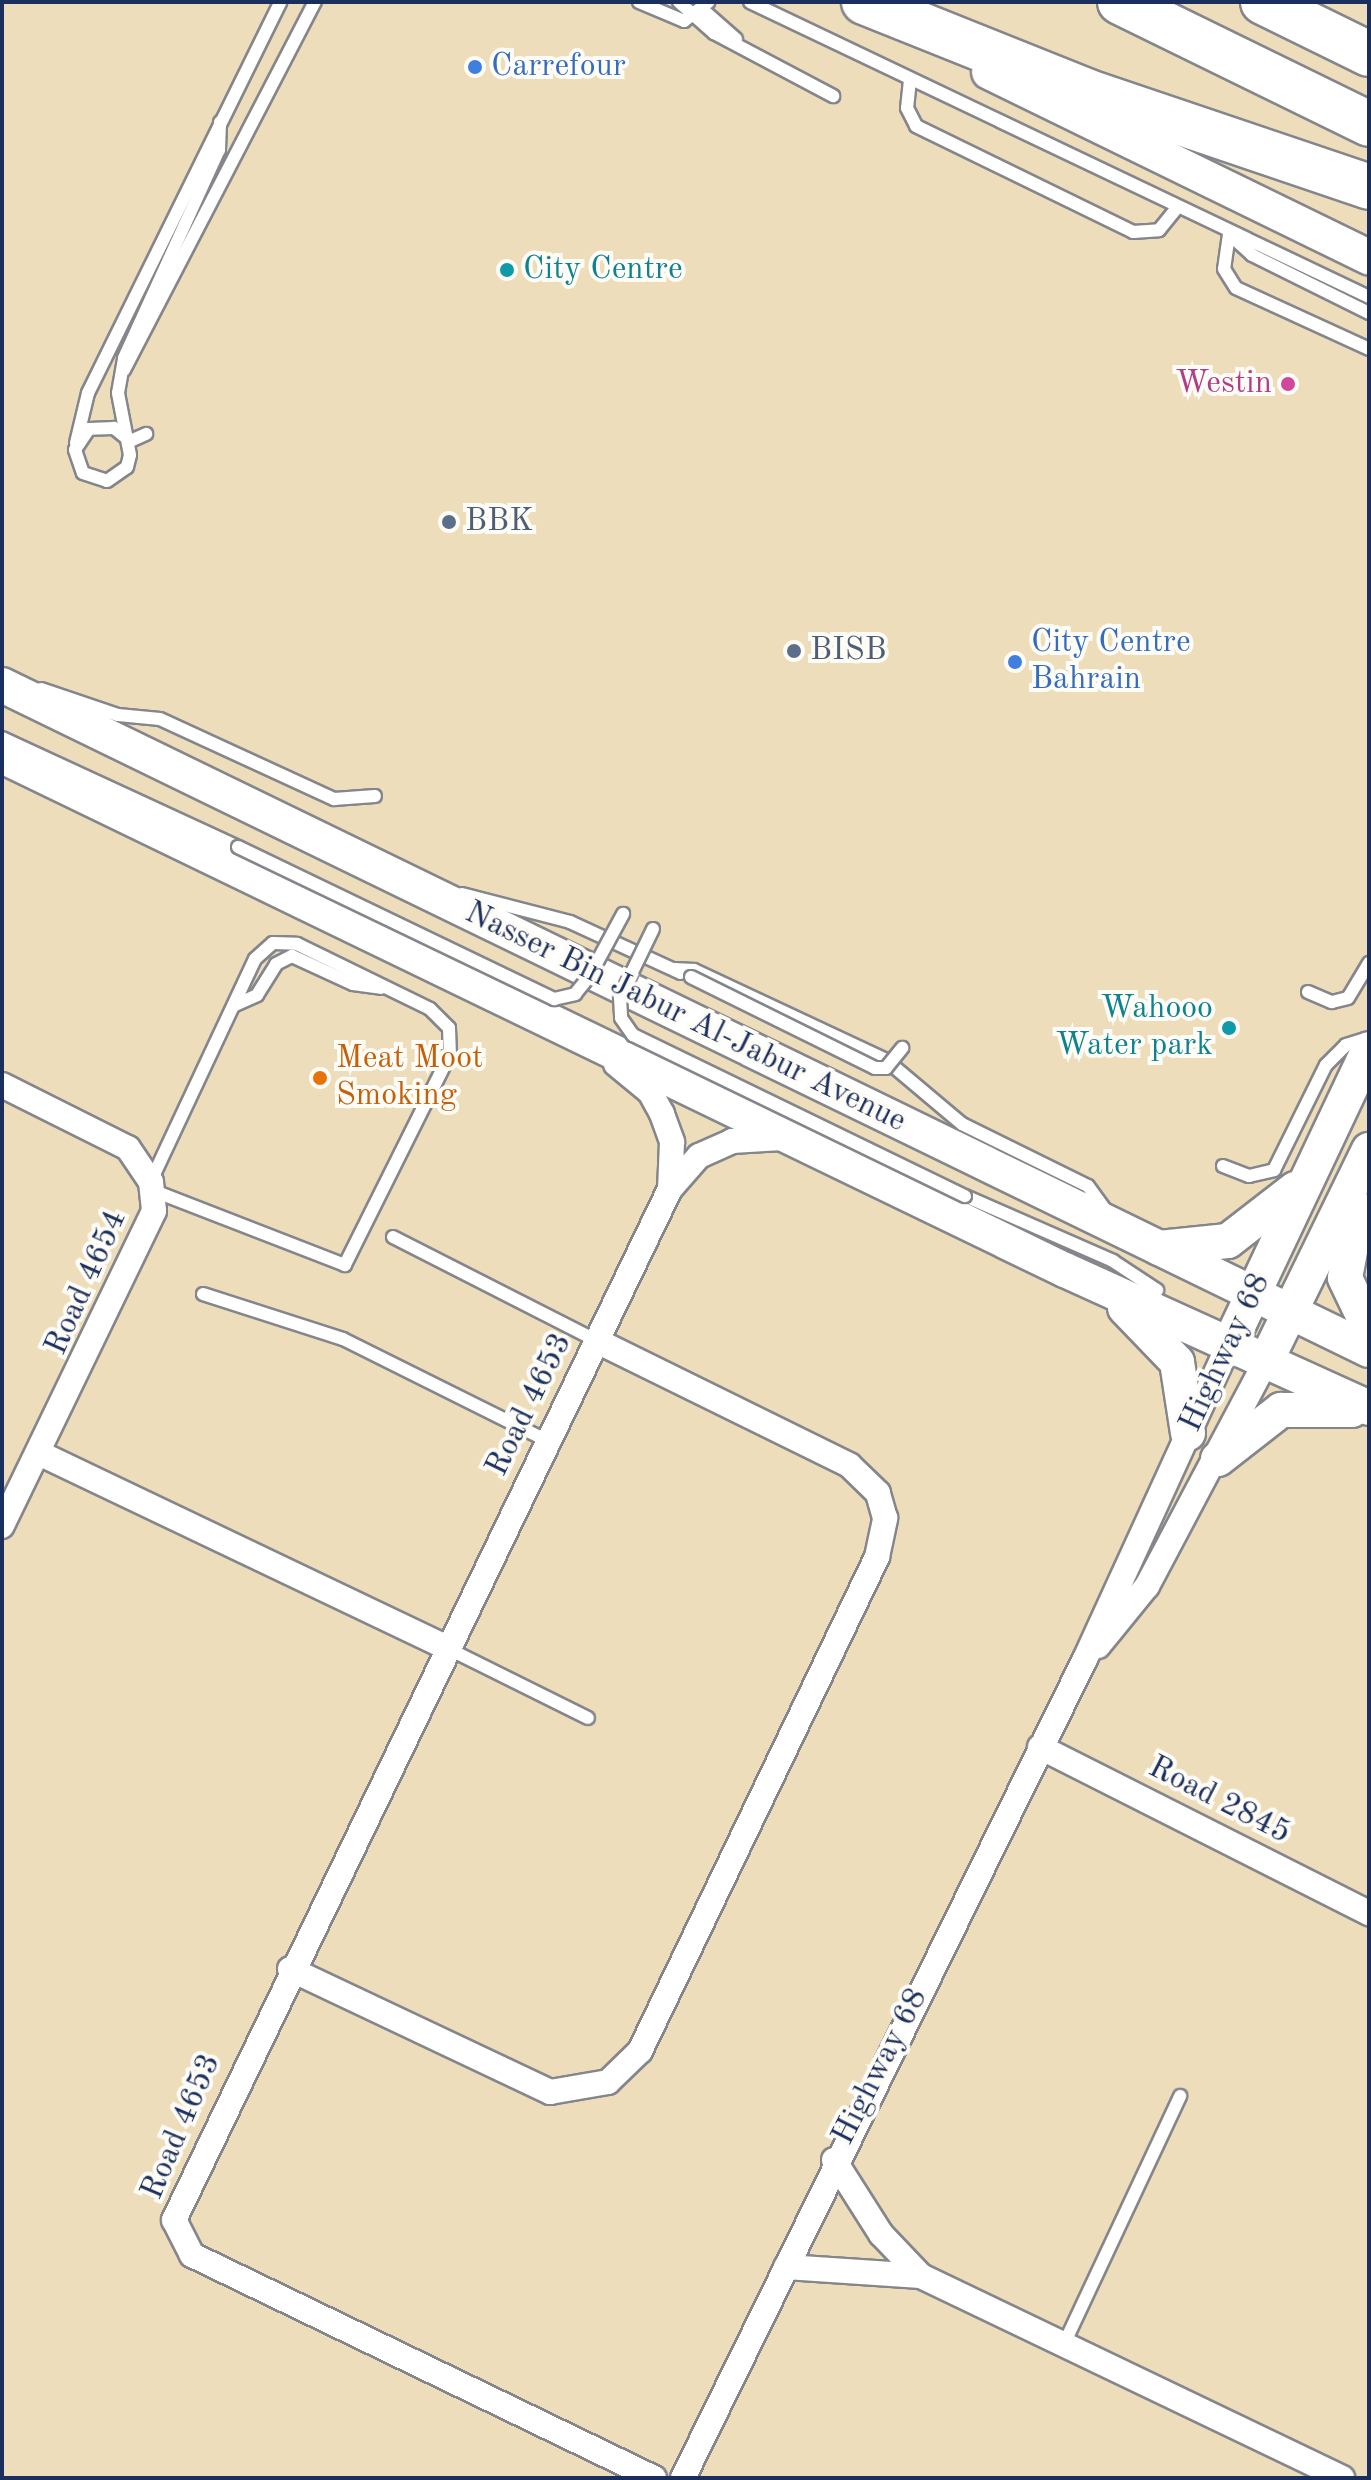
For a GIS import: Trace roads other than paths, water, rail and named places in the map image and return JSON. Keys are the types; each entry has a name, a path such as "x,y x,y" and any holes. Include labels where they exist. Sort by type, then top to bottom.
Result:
{"highway":[{"path":"864,2 1086,91 1369,187"},
{"path":"1120,2 1369,124"},
{"path":"1263,2 1369,53"}],"main road":[{"path":"849,2 1298,225 1369,257"},
{"name":"Nasser Bin Jabur Al-Jabur Avenue","path":"2,685 1153,1247 1241,1321 1266,1361 1369,1410"},
{"name":"Nasser Bin Jabur Al-Jabur Avenue","path":"2,756 1080,1276 1241,1321"},
{"name":"Highway 68","path":"1241,1321 1369,1049"},
{"path":"1365,1159 1345,1278 1369,1328"},
{"name":"Highway 68","path":"1266,1361 1365,1159"},
{"path":"1153,1247 1228,1241 1271,1214 1312,1172"},
{"path":"1080,1276 1157,1290 1241,1321 1289,1314 1369,1350"},
{"path":"1080,1276 1149,1327 1177,1362 1188,1433"},
{"path":"1218,1459 1291,1407 1369,1410"}],"street":[{"name":"Road 4653","path":"581,1036 650,1092 672,1142 670,1189"},
{"name":"Road 4654","path":"2,1085 128,1148 151,1186 147,1239 2,1526"},
{"name":"Road 4653","path":"654,2478 184,2248 174,2220 178,2200 449,1649 670,1189 699,1156 732,1141 792,1139"},
{"name":"Highway 68","path":"683,2478 786,2267 834,2160 1085,1659 1241,1321"},
{"path":"290,1969 550,2092 608,2082 640,2051 877,1557 885,1518 878,1493 849,1465 597,1341"},
{"name":"Highway 68","path":"1085,1659 1135,1605 1218,1459 1266,1361"},
{"path":"41,1454 449,1649"},
{"name":"Road 2845","path":"1040,1747 1369,1913"},
{"path":"834,2160 881,2234 921,2276 1342,2478"},
{"path":"786,2267 921,2276"}],"lane":[{"path":"187,209 88,393 75,450 83,473 107,481 127,467 120,376 187,209 220,122 280,2"},
{"path":"120,376 207,219 315,2"},
{"path":"639,2 674,19 702,10"},
{"path":"679,2 702,10 767,64 833,96"},
{"path":"750,2 1229,234 1369,297"},
{"path":"910,80 907,108 916,126 1133,232 1159,230 1177,208"},
{"path":"187,209 207,219"},
{"path":"1298,225 1369,273"},
{"path":"1229,234 1252,255 1369,313"},
{"path":"1229,234 1224,269 1236,288 1369,349"},
{"path":"75,450 79,438 101,425 126,439 146,434"},
{"path":"2,685 171,724 320,794 375,796"},
{"path":"2,738 554,999 575,994 589,977 623,914"},
{"path":"406,882 544,914 674,969 875,1068 886,1068 902,1048"},
{"path":"653,929 620,997 621,1018 633,1035 965,1196 1113,1261 1157,1290"},
{"path":"281,942 386,988 438,1014 452,1045 345,1265 151,1186 260,952 281,942"},
{"path":"235,1005 257,995 276,964 292,956 353,984 386,988"},
{"path":"1308,992 1332,1002 1348,998 1369,963"},
{"path":"674,969 694,970 886,1060 962,1124 1088,1186 1114,1227"},
{"path":"1223,1166 1249,1176 1274,1170 1334,1053 1369,1038"},
{"path":"393,1237 597,1341"},
{"path":"203,1294 259,1306 343,1339 548,1441"},
{"path":"449,1649 588,1718"},
{"path":"1064,2344 1180,2096"}],"place":[{"name":"Carrefour","path":"475,67"},
{"name":"City Centre","path":"507,270"},
{"name":"Westin","path":"1288,384"},
{"name":"BBK","path":"449,522"},
{"name":"BISB","path":"794,651"},
{"name":"City Centre Bahrain","path":"1015,662"},
{"name":"Wahooo Water park","path":"1229,1028"},
{"name":"Meat Moot Smoking","path":"320,1078"}]}
